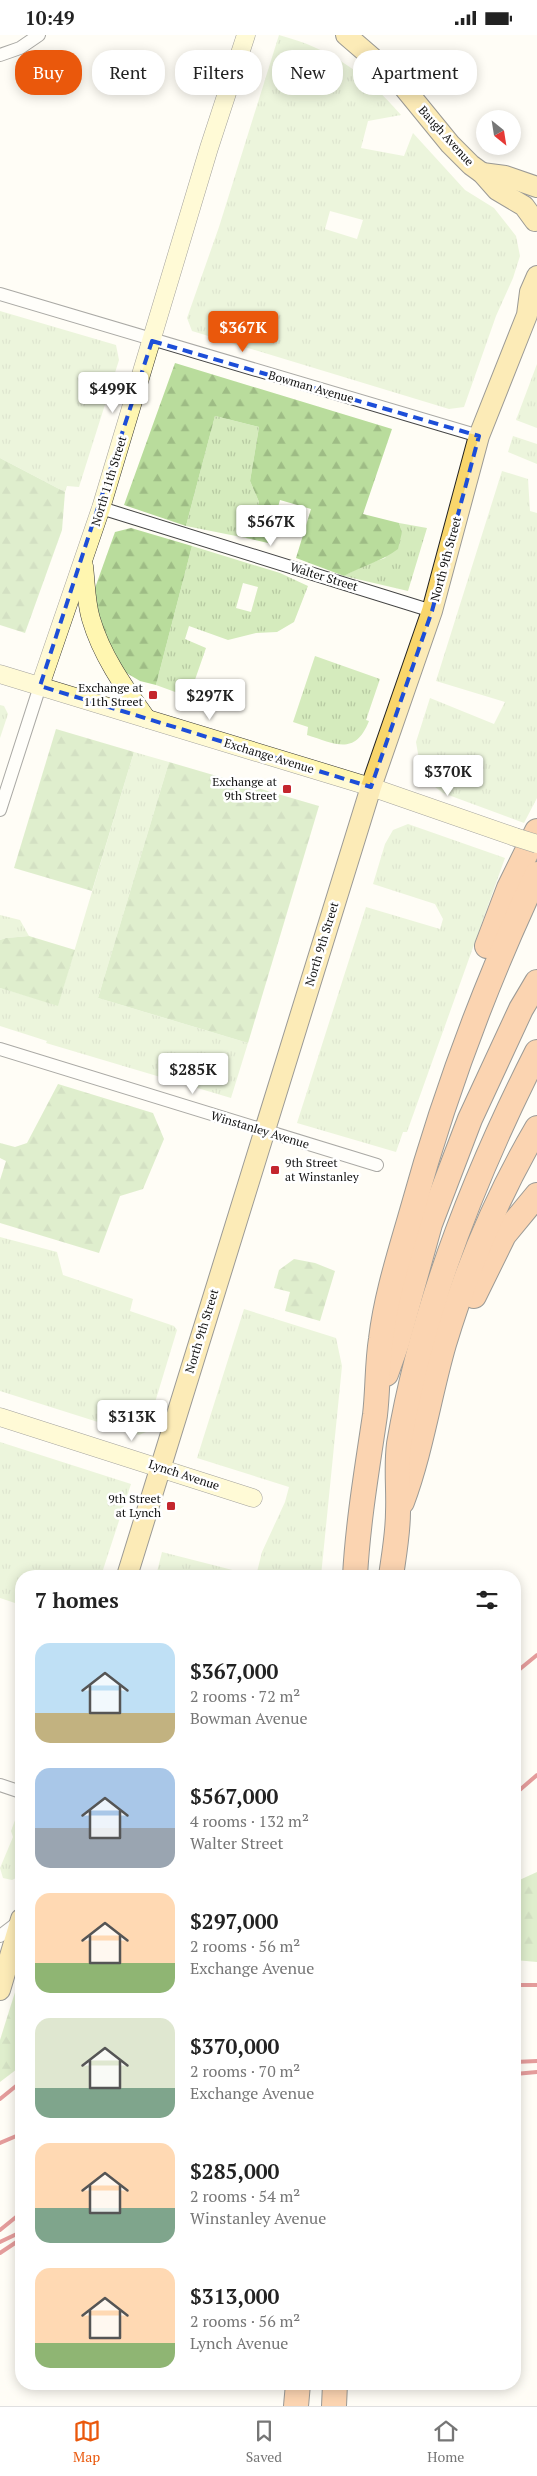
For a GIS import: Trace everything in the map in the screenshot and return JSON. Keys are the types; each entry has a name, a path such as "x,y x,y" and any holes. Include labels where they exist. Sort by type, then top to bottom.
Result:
{"highway":[{"path":"449,1091 453,1035 509,888 526,834"},
{"path":"355,1570 357,1533 378,1394 380,1340 391,1291 418,1190 449,1091 513,925 537,874"},
{"path":"378,1394 397,1343 430,1224 463,1137 521,1009 537,982"},
{"path":"392,1570 398,1513 396,1467 400,1443 420,1355 440,1282 479,1174 537,1052"},
{"path":"398,1513 415,1469 426,1412 444,1343 475,1252 517,1161 537,1128"},
{"path":"444,1343 462,1326 480,1283 504,1235 537,1195"},
{"path":"296,2406 297,2390"},
{"path":"334,2406 335,2390"}],"main road":[{"name":"Baugh Avenue","path":"346,35 397,79 450,144 482,173 497,191 524,207 536,221"},
{"name":"Baugh Avenue","path":"482,173 505,176 537,187"},
{"name":"North 9th Street","path":"128,1570 371,787 432,611 480,436 532,310 530,292 537,276"},
{"path":"0,1990 15,1939"}],"street":[{"path":"0,55 20,48 39,35"},
{"name":"North 11th Street","path":"0,810 101,508 209,148 246,35"},
{"name":"Bowman Avenue","path":"0,294 152,341 480,436"},
{"name":"Walter Street","path":"101,508 432,611"},
{"path":"83,561 90,617 98,640 115,673 148,719"},
{"name":"Exchange Avenue","path":"0,673 526,834 537,843"},
{"name":"Winstanley Avenue","path":"0,1049 378,1165"},
{"name":"Lynch Avenue","path":"0,1417 253,1498"},
{"path":"0,1785 15,1790"},
{"path":"0,1935 15,1924"}],"highlighted area":[{"path":"152,341 479,436 432,611 371,787 40,686"}],"green space":[{"path":"279,35 320,50 274,50"},
{"path":"272,57 272,95 343,95 343,63 353,69 353,95 382,95 401,115 368,121 361,148 404,156 413,133 465,190 494,208 516,236 520,256 513,278 496,316 464,407 449,409 192,331 187,318 219,227 260,95 262,95","holes":["330,211 363,220 357,239 325,229"]},
{"path":"0,311 116,345 119,360 79,487 67,486 65,492 0,458"},
{"path":"175,363 392,429 363,514 399,523 402,532 398,549 344,576 296,558 311,509 280,500 268,543 246,538 259,502 250,481 259,427 215,416 186,526 124,505"},
{"path":"537,364 537,428 516,420"},
{"path":"215,416 259,427 250,481 259,502 246,538 186,526"},
{"path":"513,436 537,444 537,464 508,452"},
{"path":"0,458 65,492 62,530 25,633 0,625"},
{"path":"502,471 528,479 530,511 537,513 537,798 524,823 443,793 422,777 416,742 430,698 494,724 505,702 436,681"},
{"path":"399,523 427,528 408,591 344,576 362,566 385,558 402,532"},
{"path":"131,528 192,546 156,685 140,681 106,661 95,622 95,588 115,532"},
{"path":"192,546 280,573 308,586 294,622 277,632 256,633 228,640 189,626 185,639 206,648 189,697 156,685","holes":["243,583 258,587 251,612 236,608"]},
{"path":"315,656 380,679 366,720 369,721 364,732 351,743 344,745 336,744 307,735 308,727 293,722"},
{"path":"0,705 4,706 8,714 0,738"},
{"path":"56,729 134,752 92,891 14,868"},
{"path":"134,752 169,762 98,998 248,1043 231,1098 46,1043 47,1041 0,1026 0,988 58,1005"},
{"path":"169,762 319,806 248,1043 98,998"},
{"path":"408,824 505,858 407,1132 403,1132 396,1152 297,1123 366,907 440,929 443,919 435,904 373,884 385,844 393,830"},
{"path":"0,915 20,920 29,936 0,940"},
{"path":"29,936 75,950 58,1006 0,988 0,940"},
{"path":"58,1084 153,1113 164,1139 143,1189 120,1196 99,1253 0,1223 0,1180 6,1161 0,1158 0,1143 15,1147 27,1143"},
{"path":"0,1237 57,1252 63,1275 133,1299 130,1311 174,1326 177,1330 146,1432 139,1435 0,1391"},
{"path":"294,1259 315,1263 335,1271 320,1321 285,1311 290,1292 274,1288 279,1270"},
{"path":"244,1309 336,1338 342,1366 322,1570 258,1570 262,1552 285,1502 289,1487 197,1458"},
{"path":"0,1442 131,1484 103,1570 15,1570 15,1603 0,1598"},
{"path":"162,1552 232,1570 158,1570"},
{"path":"15,1820 15,1878 12,1880 3,1878 0,1868 13,1837 11,1831"},
{"path":"537,1872 537,1962 521,1961 521,1879"},
{"path":"15,1992 15,2071 0,2082 0,2040"}],"railway":[{"path":"521,1668 537,1655"},
{"path":"521,1789 537,1775"},
{"path":"521,1985 537,1985"},
{"path":"521,2062 537,2061"},
{"path":"521,2073 537,2072"},
{"path":"0,2099 15,2087"},
{"path":"0,2143 15,2137"},
{"path":"0,2230 15,2218"},
{"path":"0,2242 15,2235"},
{"path":"0,2253 15,2243"}],"place":[{"name":"Exchange at 11th Street","path":"153,695"},
{"name":"Exchange at 9th Street","path":"287,789"},
{"name":"9th Street at Winstanley","path":"275,1170"},
{"name":"9th Street at Lynch","path":"171,1506"}]}
